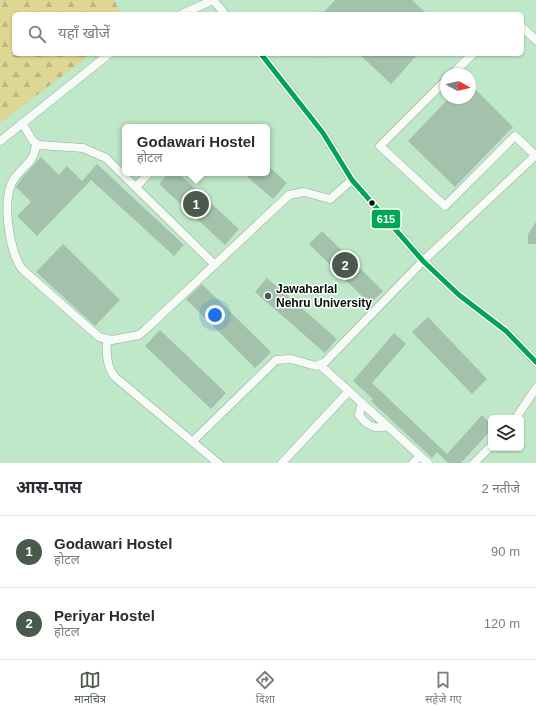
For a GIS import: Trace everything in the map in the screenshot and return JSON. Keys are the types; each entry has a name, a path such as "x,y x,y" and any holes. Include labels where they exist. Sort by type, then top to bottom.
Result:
{"lane":[{"path":"186,12 213,0 223,12"},
{"path":"524,29 536,40"},
{"path":"0,141 106,56"},
{"path":"262,56 323,133 352,180 423,261 460,295 506,331 536,362"},
{"path":"458,68 471,56"},
{"path":"320,366 423,261 536,156 515,136 445,206 380,146 440,86"},
{"path":"22,123 36,144 34,158 14,178 9,189 8,226 15,256 22,269 92,332 107,340 139,335 289,195 304,192 330,199 352,180"},
{"path":"36,144 90,150 106,158 122,173"},
{"path":"125,176 215,265"},
{"path":"136,187 146,176"},
{"path":"107,340 107,360 111,373 218,463"},
{"path":"193,441 276,360 291,359 320,366 428,463"},
{"path":"518,415 536,388"},
{"path":"282,463 349,392"},
{"path":"362,403 359,415 366,422 375,427 387,426"},
{"path":"474,463 488,449"},
{"path":"413,463 420,456"}],"path":[{"path":"316,12 326,0"},
{"path":"352,180 379,152"},
{"path":"231,250 259,258 282,252 299,237 330,199"},
{"path":"436,216 439,212"},
{"path":"203,276 272,342 282,344 294,352"}],"shaded area":[{"name":"Jawaharlal Nehru University","path":"0,0 536,0 536,463 0,463"}],"green space":[{"path":"0,0 114,0 120,12 12,12 12,56 88,56 0,123"}],"building":[{"path":"335,0 412,0 425,12 324,12"},
{"path":"361,56 416,56 391,84"},
{"path":"476,90 513,127 455,187 408,141 443,104 476,104"},
{"path":"41,157 59,175 67,166 82,181 97,164 184,245 174,256 91,180 37,236 17,216 31,202 16,187"},
{"path":"270,168 287,183 273,199 246,176 270,176"},
{"path":"166,176 181,176 239,229 225,245 159,184"},
{"path":"536,222 536,244 528,244 528,234"},
{"path":"322,231 383,291 370,304 309,244"},
{"path":"63,244 120,300 95,326 36,272"},
{"path":"267,278 337,339 325,353 255,292"},
{"path":"202,284 271,352 255,368 186,299"},
{"path":"428,317 487,379 472,394 412,332"},
{"path":"160,330 226,393 211,409 145,346"},
{"path":"394,333 406,344 372,383 447,454 482,415 488,421 488,433 461,463 448,463 437,452 432,458 371,401 373,399 353,381"}],"transit line":[{"name":"615","path":"263,56 323,133 352,180 423,261 459,295 506,331 536,362"}],"place":[{"name":"Godawari Hostel","path":"196,204"},
{"name":"Periyar Hostel","path":"345,265"},
{"name":"Jawaharlal Nehru University","path":"268,296"}]}
